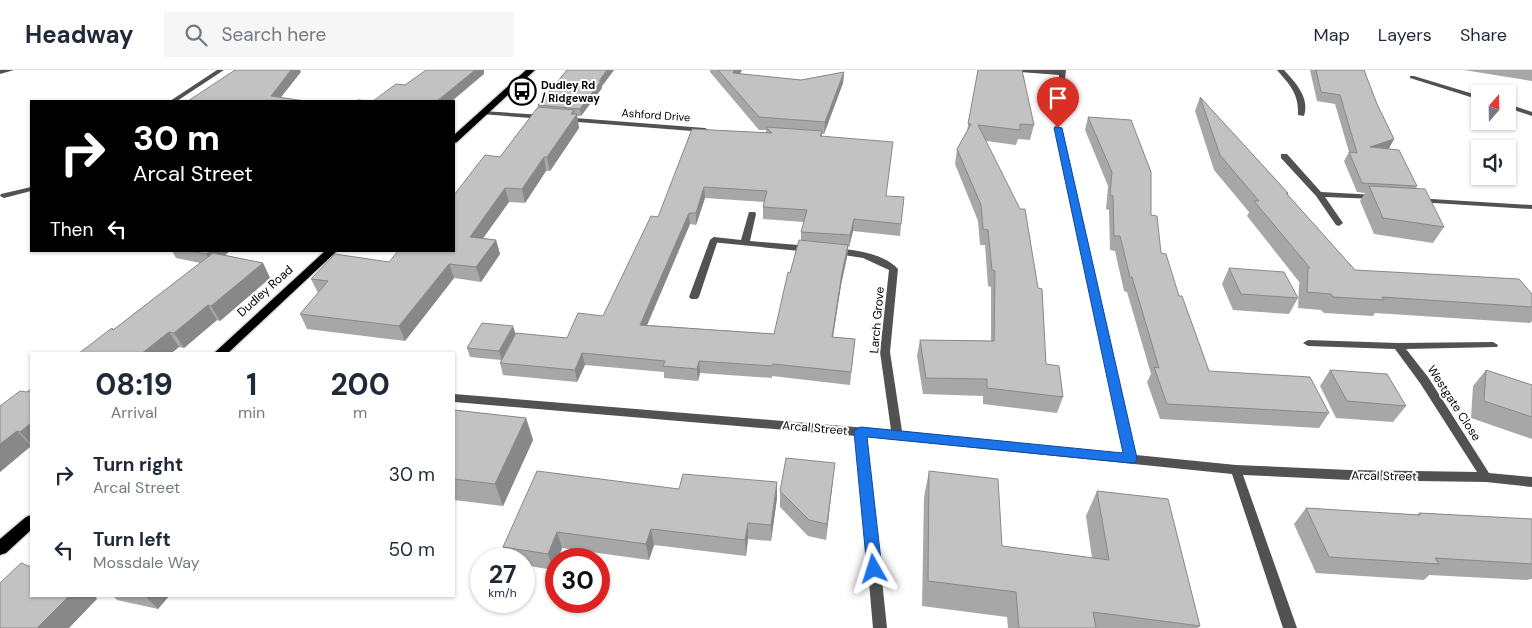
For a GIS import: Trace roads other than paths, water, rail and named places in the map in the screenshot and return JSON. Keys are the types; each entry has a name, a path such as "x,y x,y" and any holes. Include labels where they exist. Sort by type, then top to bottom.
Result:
{"main road":[{"path":"455,139 531,70"},
{"name":"Dudley Road","path":"221,352 331,252"},
{"path":"0,548 30,522"}],"street":[{"path":"0,72 11,70"},
{"path":"175,100 221,70"},
{"path":"1020,70 1063,71 1059,111"},
{"path":"1280,70 1300,93 1304,103 1302,115"},
{"path":"1412,76 1471,95"},
{"path":"1516,109 1532,114"},
{"name":"Ashford Drive","path":"483,113 710,130"},
{"path":"1058,128 1131,458"},
{"path":"1284,156 1319,194 1339,223"},
{"path":"4,196 30,189"},
{"path":"1319,194 1387,198"},
{"path":"1406,199 1532,207"},
{"path":"745,242 752,214"},
{"name":"Larch Grove","path":"694,298 714,240 860,253 877,258 894,269 885,352 897,435"},
{"name":"Westgate Close","path":"1308,343 1398,346 1493,345"},
{"name":"Westgate Close","path":"1398,346 1424,380 1486,477"},
{"name":"Arcal Street","path":"455,398 897,435 1236,470 1350,476 1486,477 1532,482"},
{"path":"861,432 880,628"},
{"path":"1236,470 1290,628"}],"place":[{"name":"Dudley Rd / Ridgeway","path":"522,91"}]}
